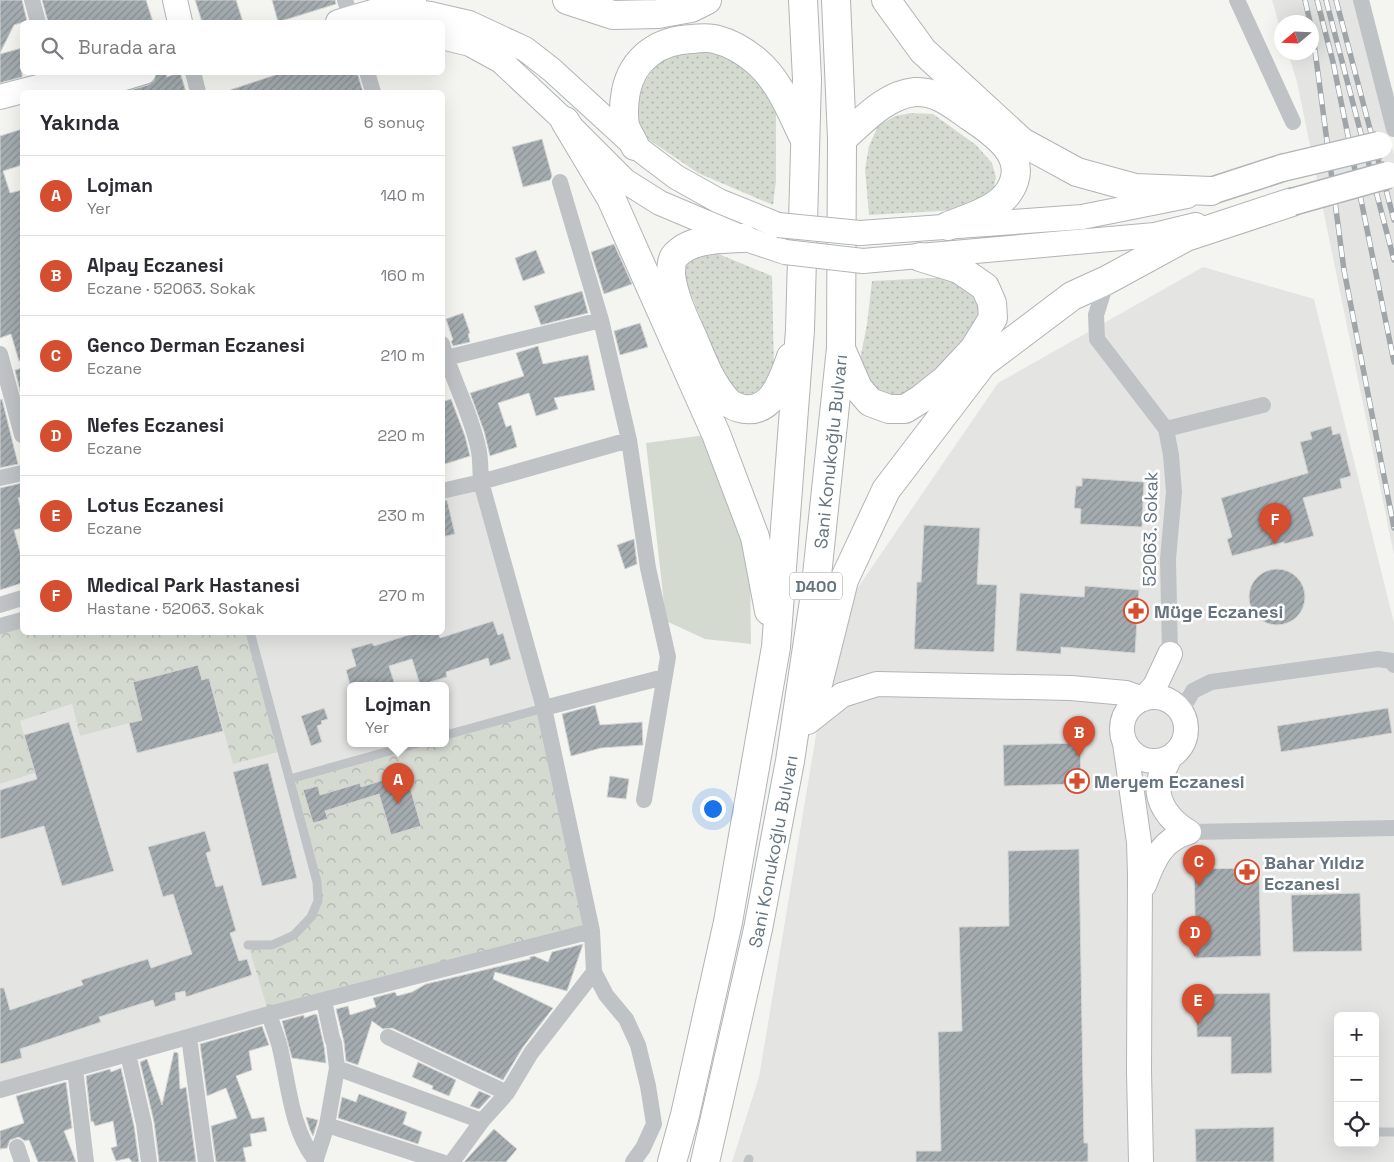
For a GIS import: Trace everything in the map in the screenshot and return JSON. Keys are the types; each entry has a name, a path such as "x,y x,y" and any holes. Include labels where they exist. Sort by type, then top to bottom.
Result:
{"highway":[{"path":"386,8 412,0"},
{"path":"567,0 613,15 666,12 691,8 707,0"},
{"name":"Sani Konukoğlu Bulvarı","path":"672,1162 685,1115 728,922 776,647 800,330 807,79 803,0"},
{"name":"Sani Konukoğlu Bulvarı","path":"705,1162 758,929 790,761 815,594 841,348 842,138 836,0"},
{"path":"886,0 923,52 1022,142 1077,172 1135,188 1211,191"},
{"path":"635,146 625,125 624,103 633,71 650,51 660,45 673,40 704,38 718,40 732,46 754,60 767,72 783,94 805,142"},
{"path":"842,138 886,102 913,92 928,92 942,97 997,135 1007,147 1014,161 1015,177 1010,190 1002,200 989,208 948,226"},
{"path":"565,120 611,198 716,434 755,537 776,647"},
{"path":"790,761 808,722 844,580 886,490 983,363 1072,296 1107,280 1186,237 1292,202"},
{"path":"742,238 716,239 697,243 685,248 674,258 671,267 671,278 684,317 710,378 728,402 739,408 749,410 762,406 775,394 800,330"},
{"path":"841,348 858,388 870,402 889,409 905,409 922,400 945,380 974,350 993,318 992,303 985,287 959,269 920,256"}],"main road":[{"path":"175,0 180,20"},
{"path":"347,16 386,8 430,14 468,23 525,49 552,70 635,146 676,177 719,201 778,225 860,233 1082,217 1211,191 1282,168 1389,139"},
{"path":"445,38 470,44 501,61 565,120 625,181 660,203 742,238 785,252 863,261 1155,235 1292,202 1391,175"},
{"path":"0,97 53,78 74,75"},
{"path":"85,90 134,75"},
{"path":"0,114 20,109"},
{"path":"1071,688 1098,700 1113,711 1131,752 1140,758 1160,761 1178,751 1185,736 1185,721 1176,695 1170,654"},
{"path":"1141,1162 1139,842 1123,722 1127,712 1134,704 1143,699 1156,686 1170,654"},
{"path":"808,722 842,695 877,684 1071,688 1126,693 1143,699 1154,697 1164,699 1174,704 1181,711"},
{"path":"1170,757 1160,780 1160,796 1164,809 1176,825 1189,832"},
{"path":"1140,892 1157,854 1164,846 1180,835 1189,832"}],"street":[{"path":"32,0 37,20"},
{"path":"1237,0 1293,122"},
{"path":"1361,0 1389,139"},
{"path":"194,75 198,90"},
{"path":"368,75 372,90"},
{"path":"560,182 601,320 629,440 648,568 668,657 644,800"},
{"name":"52063. Sokak","path":"1107,280 1096,316 1097,339 1166,429 1171,455 1174,492 1168,559 1170,654"},
{"path":"445,354 539,336 601,320"},
{"path":"0,354 20,428"},
{"path":"445,356 464,401 479,448 481,482 544,708 592,931 594,972 606,995 626,1019 638,1045 648,1086 654,1124 644,1148 633,1162"},
{"path":"1166,429 1263,405"},
{"path":"445,490 629,440"},
{"path":"0,478 20,473"},
{"path":"0,605 20,599"},
{"path":"0,626 20,621"},
{"path":"1181,711 1193,691 1211,682 1378,659 1392,661 1394,665"},
{"path":"544,708 664,678"},
{"path":"1189,832 1394,828"},
{"path":"0,1090 269,1014 592,931"},
{"path":"460,1159 482,1121 507,1093 531,1053 594,972"},
{"path":"316,1161 327,1126 337,1068 334,1043 324,1001"},
{"path":"269,1014 279,1043 291,1105 306,1148 316,1161"},
{"path":"189,1036 206,1162"},
{"path":"388,1037 507,1093"},
{"path":"128,1054 144,1124 149,1162"},
{"path":"337,1068 482,1121"},
{"path":"75,1069 86,1162"},
{"path":"327,1126 442,1162"}],"lane":[{"path":"248,946 272,945 294,935 311,917 318,901 317,882 251,635"},
{"path":"449,734 544,708"},
{"path":"290,779 404,747"},
{"path":"1379,1132 1394,1132"}],"shaded area":[{"path":"1272,0 1358,0 1394,155 1394,555 1297,82 1290,60 1319,60 1319,15 1276,15"},
{"path":"1203,267 1314,299 1394,623 1394,1162 732,1162 759,1077 835,621 998,383"},
{"path":"481,482 544,708 449,734 449,682 347,682 347,747 404,747 290,779 318,901 269,1014 0,1090 0,784 35,773 19,721 72,704 80,736 142,720 133,682 198,665 209,678 223,731 249,635 445,635 445,491"}],"green space":[{"path":"691,50 723,52 766,85 776,109 776,181 773,205 698,173 645,137 636,118 641,88 656,65 674,53"},
{"path":"911,113 933,114 976,145 992,163 996,177 993,191 957,210 869,215 865,169 869,146 878,126 895,116"},
{"path":"709,250 772,276 774,369 766,383 758,391 743,397 735,393 721,369 683,274 691,255"},
{"path":"953,277 980,299 981,318 977,331 913,395 894,399 866,384 860,360 867,324 872,281"},
{"path":"706,435 740,533 750,575 751,644 705,639 666,621 646,443"},
{"path":"20,621 20,635 251,635 282,751 233,764 209,678 202,680 198,665 133,682 142,720 80,736 72,704 20,721 35,773 0,784 0,626"},
{"path":"544,708 592,931 269,1014 248,945 272,945 294,935 318,901 290,779 404,747 449,747 449,734","holes":["406,774 421,826 391,835 376,782","359,783 364,799 346,804 342,788","318,786 327,819 313,823 303,791"]}],"building":[{"path":"0,0 22,0 27,20 20,20 20,23 14,25 0,53"},
{"path":"42,0 146,0 152,20 47,20"},
{"path":"195,0 236,0 242,20 201,20"},
{"path":"272,0 335,0 336,4 284,20 277,20"},
{"path":"20,49 20,75 22,77 0,83 0,54"},
{"path":"156,75 167,75 167,77 181,75 185,90 131,90 148,85 154,81"},
{"path":"275,75 358,75 362,90 230,90"},
{"path":"20,130 20,166 3,171 10,193 20,190 19,361 11,334 0,338 0,136"},
{"path":"542,139 552,176 550,180 523,187 512,147"},
{"path":"614,244 632,284 604,294 591,252"},
{"path":"536,250 545,273 523,281 515,258"},
{"path":"582,291 588,313 541,325 534,306"},
{"path":"463,313 470,333 468,334 470,342 453,346 451,341 453,340 446,319"},
{"path":"640,323 648,347 620,355 614,331"},
{"path":"538,346 543,364 588,355 595,390 554,398 558,409 536,416 529,393 498,403 506,427 511,425 517,447 490,456 484,431 470,393 524,376 516,353"},
{"path":"20,369 20,391 15,370"},
{"path":"2,399 18,464 0,468 0,400"},
{"path":"451,399 465,436 470,456 445,464 445,401"},
{"path":"1331,426 1333,435 1340,433 1351,476 1340,479 1342,488 1303,498 1314,536 1232,556 1227,539 1232,537 1221,498 1308,473 1300,442 1312,439 1310,432"},
{"path":"1082,478 1144,482 1142,527 1080,524 1081,509 1074,508 1076,486 1082,486"},
{"path":"20,483 20,497 18,498 20,506 20,528 14,530 20,552 20,584 0,590 0,488"},
{"path":"445,500 447,500 455,534 445,536"},
{"path":"924,525 980,528 977,584 997,585 994,652 914,649 917,582 921,582"},
{"path":"634,539 637,564 625,569 617,545"},
{"path":"1277,569 1288,571 1297,577 1303,586 1305,597 1303,608 1297,617 1288,623 1277,625 1266,623 1257,617 1251,608 1249,597 1251,586 1257,577 1266,571"},
{"path":"1085,586 1139,590 1135,653 1061,647 1061,654 1016,651 1020,593 1084,597"},
{"path":"493,621 498,635 503,633 511,659 490,666 488,658 446,672 447,677 430,682 419,682 412,659 389,666 394,682 349,682 346,670 356,666 351,649 372,643 374,646 409,635 439,635 440,638"},
{"path":"198,665 202,680 209,678 223,731 137,753 129,723 142,720 133,682"},
{"path":"595,705 600,725 642,722 643,745 601,748 571,756 562,714"},
{"path":"324,708 328,719 321,721 322,724 317,726 322,742 311,746 301,716"},
{"path":"1388,708 1392,733 1281,752 1277,726"},
{"path":"69,722 114,871 62,886 44,826 0,839 0,790 37,779 24,735"},
{"path":"1080,743 1081,784 1004,786 1003,745"},
{"path":"268,763 297,878 262,886 233,772"},
{"path":"406,773 421,826 391,835 379,794 325,811 328,819 313,823 303,790 318,786 320,795 360,783 361,787"},
{"path":"610,776 629,779 626,799 607,797"},
{"path":"205,831 211,851 206,853 216,887 223,885 236,931 230,933 239,961 247,959 252,975 186,997 185,991 175,993 176,1000 155,1007 153,1000 99,1017 101,1022 20,1049 22,1058 0,1064 0,988 4,988 10,1010 83,985 81,980 131,964 148,959 151,968 192,954 173,894 163,897 148,847"},
{"path":"1079,849 1084,1143 1088,1143 1088,1162 916,1162 916,1151 941,1151 938,1032 962,1031 959,927 1009,926 1008,851"},
{"path":"1259,868 1261,956 1196,958 1194,869"},
{"path":"1360,893 1362,951 1293,952 1291,895"},
{"path":"583,944 567,991 495,972 493,979 553,1008 523,1047 503,1080 392,1028 383,1029 372,1021 358,1065 346,1061 344,1042 336,1009 348,1006 350,1015 376,1007 373,998 395,992 397,996 412,992 426,984 530,959 530,957 534,956 548,962 552,952"},
{"path":"1270,993 1272,1073 1231,1074 1231,1037 1197,1037 1196,994"},
{"path":"304,1015 304,1018 317,1015 324,1046 326,1063 292,1058 282,1021"},
{"path":"262,1026 269,1045 249,1051 252,1070 236,1076 252,1119 264,1117 267,1131 250,1134 252,1146 243,1148 246,1162 216,1162 211,1126 237,1118 226,1088 207,1096 200,1044"},
{"path":"174,1052 178,1053 180,1089 186,1087 196,1162 159,1162 154,1122 140,1062 147,1059 162,1105"},
{"path":"418,1062 456,1080 449,1096 432,1089 433,1086 412,1077"},
{"path":"121,1068 134,1126 139,1162 132,1162 129,1158 116,1161 111,1148 117,1146 113,1121 95,1126 93,1121 91,1122 86,1076 110,1069 111,1072"},
{"path":"66,1082 72,1128 64,1131 76,1162 38,1162 29,1140 25,1141 19,1137 10,1140 7,1148 0,1149 0,1131 24,1123 16,1096"},
{"path":"479,1091 491,1096 479,1109 470,1106"},
{"path":"359,1094 407,1112 403,1124 422,1132 418,1144 338,1118 342,1097 356,1102"},
{"path":"306,1117 318,1120 313,1136 310,1130"},
{"path":"1274,1127 1274,1162 1196,1162 1195,1129"},
{"path":"494,1129 517,1149 506,1162 464,1162"}],"railway":[{"path":"1305,0 1308,15"},
{"path":"1317,0 1333,62 1394,362"},
{"path":"1326,0 1394,260"},
{"path":"1336,0 1394,220"},
{"path":"1316,60 1344,270 1394,528"}],"place":[{"name":"Medical Park Hastanesi","path":"1275,544"},
{"name":"Müge Eczanesi","path":"1136,611"},
{"name":"Alpay Eczanesi","path":"1079,757"},
{"name":"Meryem Eczanesi","path":"1077,781"},
{"name":"Lojman","path":"398,804"},
{"name":"Bahar Yıldız Eczanesi","path":"1247,872"},
{"name":"Genco Derman Eczanesi","path":"1199,886"},
{"name":"Nefes Eczanesi","path":"1195,957"},
{"name":"Lotus Eczanesi","path":"1198,1025"}]}
